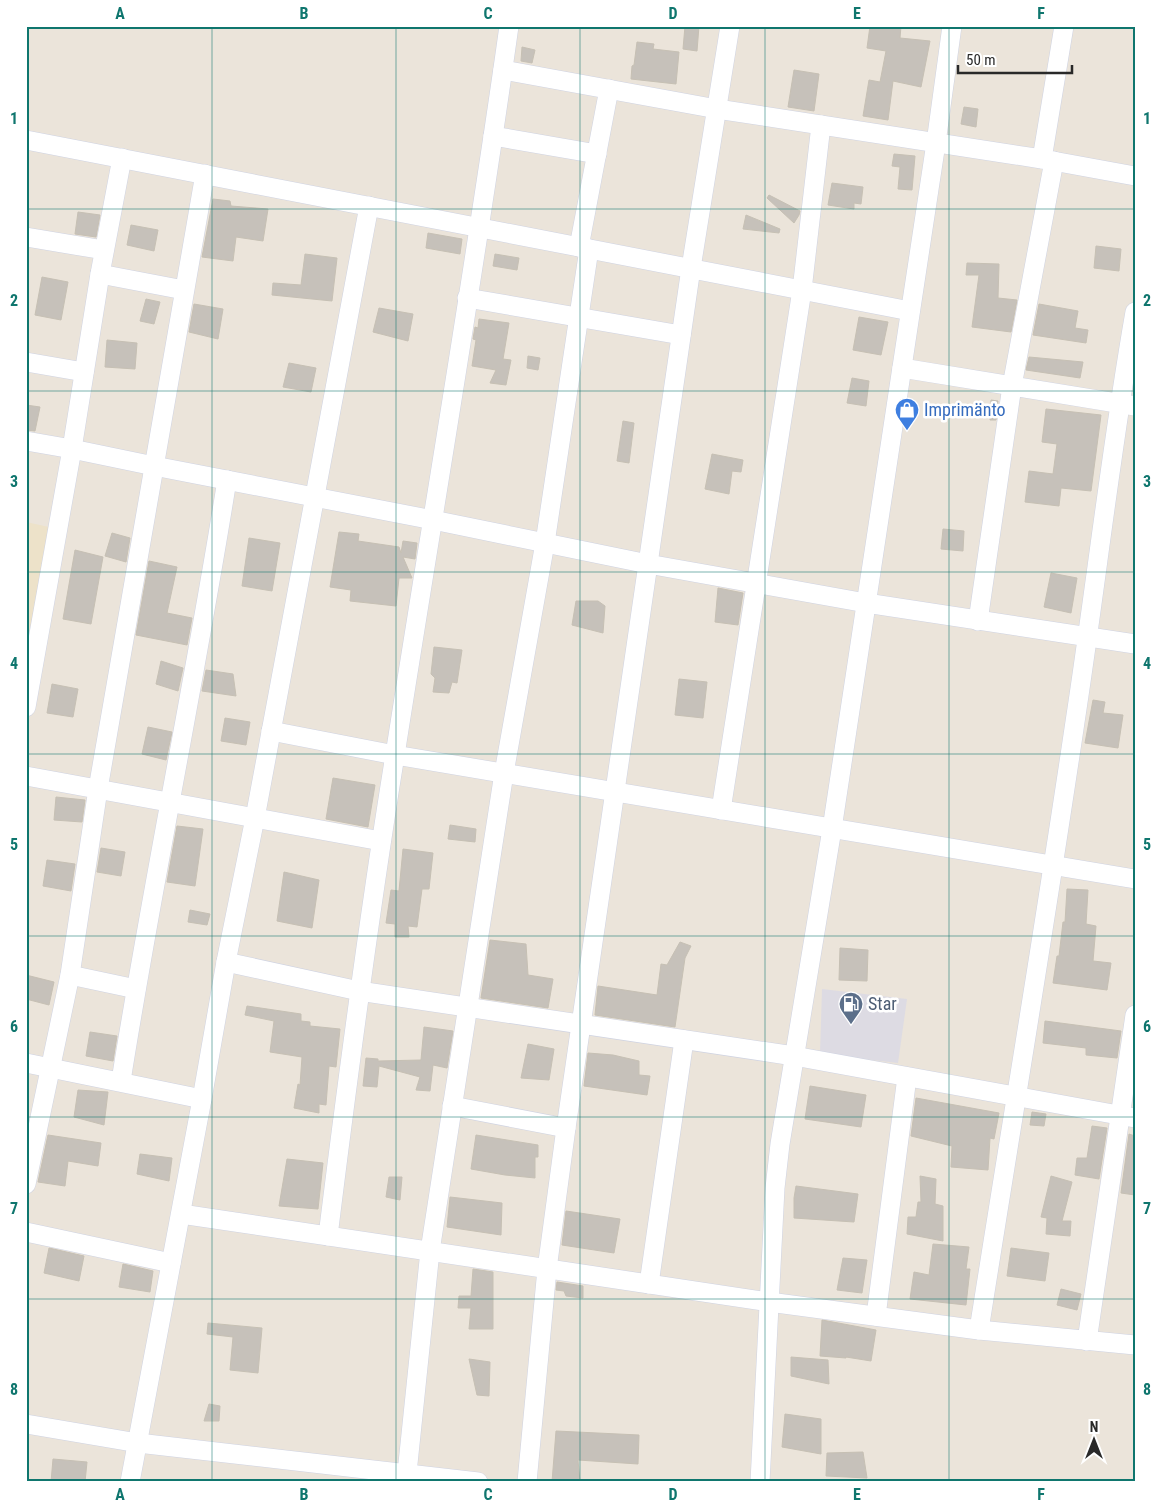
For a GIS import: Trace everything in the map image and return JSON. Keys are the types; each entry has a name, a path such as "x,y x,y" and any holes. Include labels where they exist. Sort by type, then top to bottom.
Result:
{"street":[{"path":"328,1236 359,991 394,755 433,520 509,26"},
{"path":"526,1482 547,1269 566,1128 681,335 730,26"},
{"path":"760,1482 775,1188 780,1144 832,829 952,26"},
{"path":"978,621 1012,386 1048,160 1064,26"},
{"path":"503,70 717,108 1048,160 1135,176"},
{"path":"407,1474 430,1251 504,773 545,542 578,317 584,248 597,154 609,89"},
{"path":"721,810 802,290 821,125"},
{"path":"493,136 597,154"},
{"path":"26,140 910,311"},
{"path":"26,707 72,449 104,250 122,158"},
{"path":"26,1184 70,975 98,789 205,174"},
{"path":"130,1482 369,206"},
{"path":"26,237 104,250"},
{"path":"100,274 184,290"},
{"path":"467,298 681,335"},
{"path":"979,1330 1054,866 1088,638 1127,405 1135,312"},
{"path":"26,362 84,372"},
{"path":"902,368 1127,405"},
{"path":"26,441 545,542 648,564 866,603 1135,644"},
{"path":"121,1081 227,480"},
{"path":"271,732 394,755 1135,879"},
{"path":"26,776 382,841"},
{"path":"226,962 359,991 794,1056 1127,1117"},
{"path":"70,975 136,989"},
{"path":"1088,1341 1127,1117 1135,1015"},
{"path":"649,1284 684,1040"},
{"path":"26,1063 202,1098"},
{"path":"876,1316 907,1077"},
{"path":"452,1106 566,1128"},
{"path":"181,1214 769,1302 979,1330 1135,1345"},
{"path":"26,1232 171,1263"},
{"path":"26,1424 332,1474 407,1474 478,1482"}],"shaded area":[{"path":"26,522 49,527 26,684"},
{"path":"822,989 907,999 898,1063 820,1054"}],"building":[{"path":"685,26 699,26 697,51 683,49"},
{"path":"870,26 901,26 900,38 930,41 921,87 893,81 888,120 863,116 869,80 880,82 886,51 867,48"},
{"path":"637,42 654,44 653,49 679,52 676,84 631,79"},
{"path":"522,47 535,50 532,63 521,61"},
{"path":"794,70 819,74 814,111 788,107"},
{"path":"964,107 978,109 976,127 961,124"},
{"path":"894,154 915,156 912,190 898,189 900,167 892,166"},
{"path":"832,183 863,187 861,204 854,203 854,209 828,205"},
{"path":"769,195 800,211 794,223 767,198"},
{"path":"213,199 230,201 231,206 268,209 263,241 236,237 233,261 202,257"},
{"path":"78,212 100,215 96,237 75,234"},
{"path":"746,215 780,229 779,233 743,229"},
{"path":"131,225 158,230 154,251 127,245"},
{"path":"428,233 462,239 460,254 426,248"},
{"path":"1096,246 1121,249 1119,271 1094,268"},
{"path":"305,254 337,258 332,301 272,295 273,283 301,285"},
{"path":"495,254 519,258 517,270 493,266"},
{"path":"967,263 999,264 998,298 1017,300 1011,332 972,327 979,275 966,275"},
{"path":"42,277 68,282 61,320 35,315"},
{"path":"146,299 160,302 154,324 140,321"},
{"path":"194,304 223,309 218,339 189,332"},
{"path":"1039,304 1078,311 1075,328 1088,330 1086,343 1033,335"},
{"path":"379,308 413,314 408,341 373,332"},
{"path":"859,317 888,322 881,355 853,350"},
{"path":"479,319 509,323 503,359 511,360 506,385 490,383 496,370 472,366 476,340 473,339 475,327 478,328"},
{"path":"107,340 137,343 135,369 105,367"},
{"path":"528,356 540,358 538,370 527,368"},
{"path":"1029,357 1083,362 1080,378 1026,370"},
{"path":"289,363 316,368 311,392 283,387"},
{"path":"852,378 869,381 866,406 847,403"},
{"path":"991,400 998,401 996,420 990,420"},
{"path":"26,405 40,407 35,431 26,430"},
{"path":"1046,409 1101,415 1091,491 1061,488 1059,506 1025,502 1029,471 1053,474 1057,444 1042,442"},
{"path":"623,421 634,423 629,463 617,461"},
{"path":"712,454 743,460 741,472 732,471 729,494 705,489"},
{"path":"943,529 964,531 963,551 941,549"},
{"path":"339,532 359,534 358,541 399,547 401,553 403,541 417,543 415,559 403,557 412,578 399,578 396,606 350,601 351,590 330,587"},
{"path":"112,533 130,538 126,562 105,556"},
{"path":"249,538 280,543 272,591 242,586"},
{"path":"75,550 103,557 91,624 63,619"},
{"path":"149,561 177,567 167,613 192,618 187,645 136,635"},
{"path":"1051,573 1077,578 1071,613 1044,607"},
{"path":"718,588 743,593 738,625 715,622"},
{"path":"576,601 598,601 605,606 603,633 572,625"},
{"path":"434,647 462,650 457,683 452,682 449,693 433,692 435,678 431,674"},
{"path":"161,661 183,668 178,691 156,684"},
{"path":"206,670 233,674 236,696 202,691"},
{"path":"679,679 707,682 703,718 675,715"},
{"path":"52,684 78,689 73,717 47,713"},
{"path":"1093,700 1105,702 1103,713 1123,715 1118,748 1085,743"},
{"path":"225,718 250,722 246,745 221,741"},
{"path":"148,727 172,732 166,760 142,754"},
{"path":"333,778 375,785 368,827 326,819"},
{"path":"56,797 85,800 82,822 54,820"},
{"path":"450,825 476,829 475,842 448,839"},
{"path":"177,826 203,829 195,886 167,882"},
{"path":"101,848 125,852 121,876 97,872"},
{"path":"403,849 433,853 429,889 422,889 417,927 408,926 409,937 395,937 395,924 386,923 391,890 399,891"},
{"path":"47,860 75,864 71,891 43,886"},
{"path":"284,872 319,880 312,928 277,921"},
{"path":"1067,889 1088,890 1086,924 1096,926 1093,961 1111,963 1107,990 1053,983 1057,956 1059,956 1063,922 1065,922"},
{"path":"190,910 210,914 207,925 188,922"},
{"path":"490,940 526,944 528,975 553,979 548,1008 481,998"},
{"path":"680,942 691,946 685,958 675,1027 595,1015 598,986 657,995 661,964 667,965"},
{"path":"840,948 868,950 867,981 839,980"},
{"path":"26,975 54,982 49,1005 26,999"},
{"path":"247,1006 301,1014 301,1021 310,1022 310,1026 340,1029 336,1067 329,1066 326,1105 319,1104 319,1113 294,1108 298,1084 300,1085 302,1057 270,1052 274,1021 245,1015"},
{"path":"1045,1021 1121,1031 1117,1058 1086,1055 1086,1048 1043,1043"},
{"path":"424,1027 453,1031 447,1068 433,1065 430,1091 416,1090 420,1077 379,1066 377,1087 363,1086 366,1058 378,1059 378,1061 421,1060"},
{"path":"90,1032 117,1036 113,1061 86,1056"},
{"path":"528,1044 554,1049 549,1080 521,1078"},
{"path":"588,1053 613,1055 639,1061 639,1075 650,1076 647,1095 584,1086"},
{"path":"810,1086 866,1095 861,1127 805,1119"},
{"path":"78,1090 108,1092 104,1125 74,1117"},
{"path":"916,1098 999,1113 994,1139 990,1138 988,1170 951,1167 952,1146 911,1136"},
{"path":"1032,1112 1046,1114 1044,1126 1030,1125"},
{"path":"1092,1126 1107,1128 1099,1179 1075,1175 1077,1158 1087,1158"},
{"path":"1129,1134 1135,1136 1135,1195 1121,1193"},
{"path":"48,1135 101,1143 98,1166 68,1161 65,1186 38,1182"},
{"path":"476,1135 538,1145 538,1157 535,1157 535,1178 471,1169"},
{"path":"140,1154 172,1158 169,1181 137,1174"},
{"path":"287,1159 323,1163 318,1209 279,1206"},
{"path":"920,1176 936,1179 935,1204 943,1206 943,1241 907,1234 908,1217 916,1217 918,1202 921,1202"},
{"path":"1051,1176 1072,1182 1062,1221 1071,1221 1070,1236 1046,1234 1047,1218 1041,1217"},
{"path":"389,1177 402,1177 400,1200 386,1197"},
{"path":"796,1186 858,1194 854,1222 794,1218"},
{"path":"450,1197 502,1203 501,1235 447,1227"},
{"path":"566,1211 620,1219 614,1253 562,1245"},
{"path":"933,1244 969,1247 966,1269 970,1269 966,1305 910,1299 914,1272 929,1275"},
{"path":"49,1248 84,1256 79,1281 44,1273"},
{"path":"1011,1248 1049,1253 1045,1281 1007,1276"},
{"path":"843,1258 867,1260 862,1293 837,1290"},
{"path":"123,1264 153,1271 150,1292 119,1287"},
{"path":"473,1269 493,1272 493,1329 469,1329 471,1308 458,1308 459,1296 471,1296"},
{"path":"557,1282 583,1286 583,1298 566,1296 564,1291 556,1290"},
{"path":"1061,1289 1081,1294 1077,1310 1057,1305"},
{"path":"822,1320 876,1330 871,1361 846,1357 820,1356"},
{"path":"208,1323 262,1328 258,1373 230,1370 233,1337 207,1334"},
{"path":"791,1357 828,1360 829,1384 791,1376"},
{"path":"469,1359 490,1362 489,1396 477,1395"},
{"path":"209,1404 220,1406 219,1421 204,1421"},
{"path":"785,1414 821,1419 821,1454 782,1447"},
{"path":"556,1431 639,1435 638,1464 578,1460 580,1482 552,1482"},
{"path":"863,1452 867,1478 826,1476 827,1453"},
{"path":"53,1459 87,1462 85,1482 51,1482"}],"place":[{"name":"Imprimänto","path":"907,431"},
{"name":"Star","path":"851,1025"}]}
